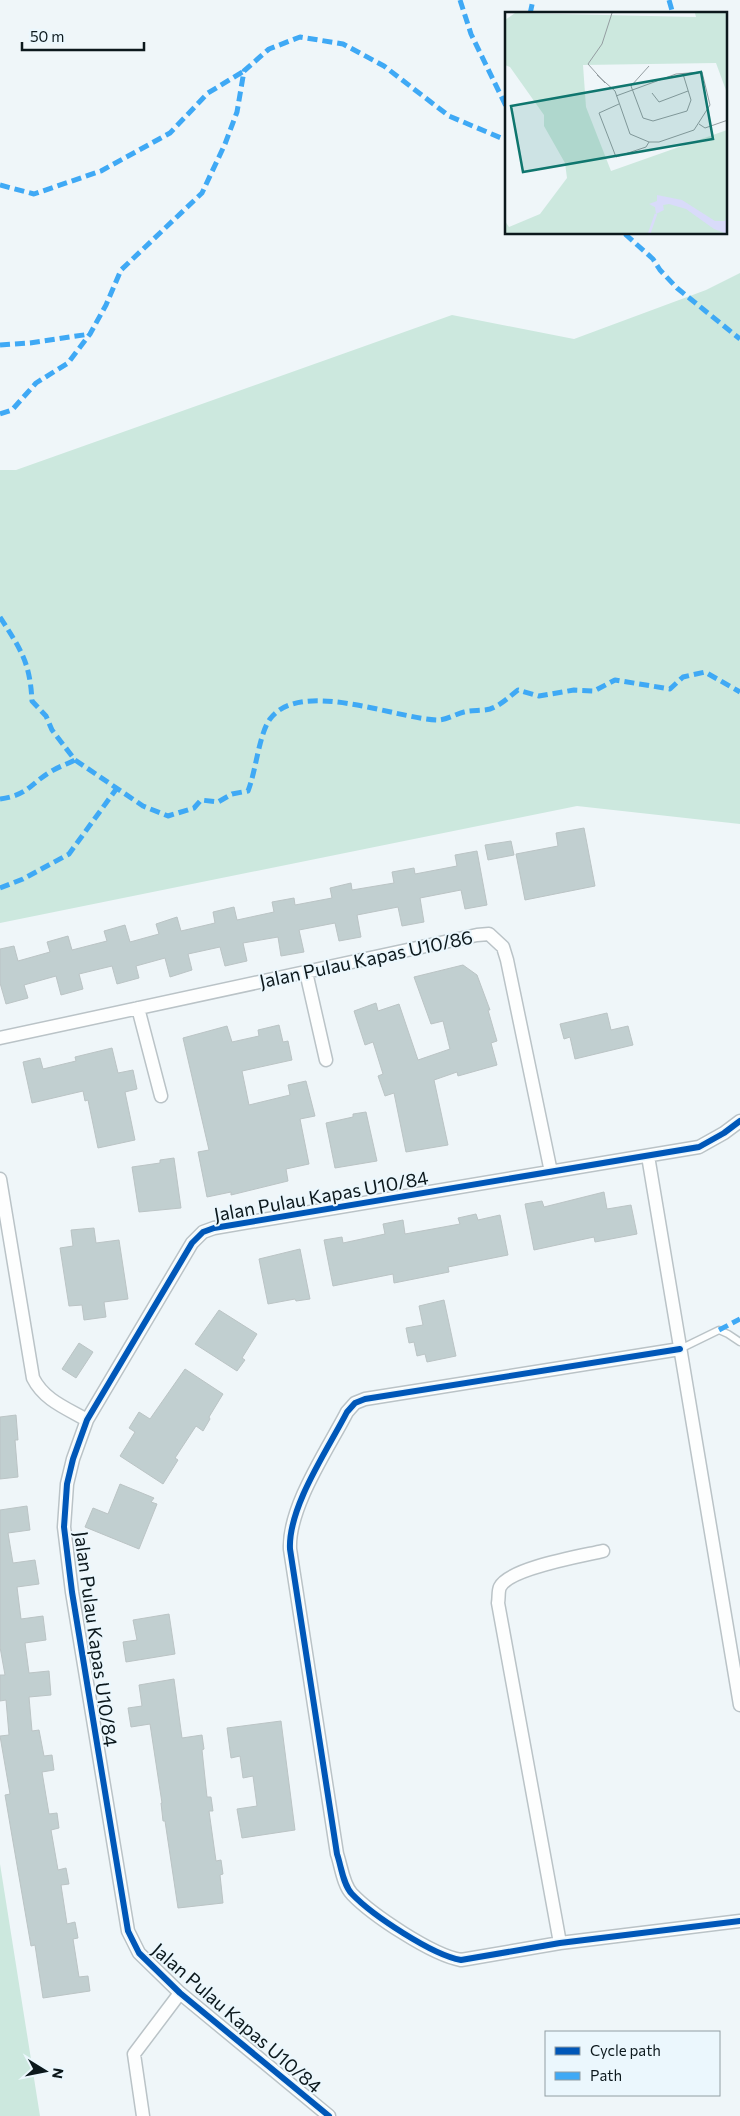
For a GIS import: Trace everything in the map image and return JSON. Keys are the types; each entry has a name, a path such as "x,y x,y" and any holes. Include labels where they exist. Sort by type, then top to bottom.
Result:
{"street":[{"name":"Jalan Pulau Kapas U10/86","path":"0,1038 477,935 489,934 503,947 507,960 551,1172"},
{"path":"306,972 326,1060"},
{"path":"138,1008 161,1096"},
{"name":"Jalan Pulau Kapas U10/84","path":"329,2116 180,1993 139,1953 128,1931 72,1592 64,1527 67,1484 73,1459 87,1420 192,1243 204,1232 214,1228 699,1147 724,1133 740,1121"},
{"path":"648,1156 740,1705"},
{"path":"0,1179 34,1378 40,1390 50,1399 87,1420"},
{"path":"680,1349 365,1399 355,1403 347,1412 300,1500 289,1536 337,1854 350,1892 390,1924 449,1958 461,1960 560,1943 740,1921"},
{"path":"560,1943 498,1603 500,1587 509,1577 527,1569 602,1551"},
{"path":"143,2116 134,2054 180,1993"}],"lane":[{"path":"680,1349 719,1330 740,1342"}],"green space":[{"path":"740,273 740,824 577,806 0,923 0,470 16,470 452,315 574,339 706,290"},
{"path":"0,1864 40,2116 0,2116"}],"building":[{"path":"584,828 595,886 525,900 516,854 558,846 556,833"},
{"path":"511,841 514,855 488,860 485,845"},
{"path":"477,851 487,905 465,909 461,890 420,898 424,922 402,926 398,907 357,915 361,937 339,941 335,923 299,930 304,952 281,956 278,937 243,943 247,961 225,966 220,947 188,954 192,970 170,977 165,958 136,966 139,978 117,984 112,966 79,974 83,989 61,995 56,976 24,985 28,998 6,1004 0,983 0,949 14,946 18,961 50,952 47,942 68,936 72,950 107,941 104,931 125,925 130,942 159,934 156,924 177,917 181,931 215,923 213,912 234,907 237,920 274,912 272,902 294,898 295,905 332,898 330,888 351,883 352,890 394,883 392,872 414,868 415,874 457,866 455,855"},
{"path":"463,965 477,975 490,1010 488,1010 497,1041 491,1043 497,1065 458,1076 457,1072 434,1080 448,1145 406,1152 394,1093 385,1096 378,1076 383,1074 373,1042 365,1045 354,1011 376,1003 378,1011 399,1004 418,1060 450,1049 443,1021 431,1024 414,977"},
{"path":"607,1013 611,1030 628,1026 633,1045 575,1059 570,1037 564,1039 560,1024"},
{"path":"279,1025 283,1042 288,1041 292,1060 242,1071 249,1105 290,1095 288,1085 306,1081 315,1116 300,1119 309,1164 286,1169 288,1181 231,1195 231,1192 207,1197 198,1152 209,1150 183,1038 227,1026 232,1042 259,1036 258,1030"},
{"path":"112,1048 118,1073 133,1070 137,1089 125,1092 135,1140 98,1148 88,1100 85,1101 83,1091 32,1103 23,1062 40,1058 43,1069 76,1061 75,1057"},
{"path":"366,1112 377,1161 335,1168 326,1123 353,1117 353,1114"},
{"path":"174,1158 181,1208 139,1212 132,1167 160,1163 160,1160"},
{"path":"604,1192 607,1209 631,1205 637,1234 595,1242 594,1237 534,1250 525,1204 542,1201 544,1207"},
{"path":"476,1214 478,1220 500,1215 508,1255 448,1267 449,1272 394,1283 393,1274 333,1286 324,1240 342,1237 343,1243 385,1234 383,1224 403,1220 405,1234 460,1224 458,1218"},
{"path":"94,1228 96,1243 119,1240 128,1299 104,1302 106,1317 84,1320 82,1305 69,1306 60,1248 73,1246 71,1230"},
{"path":"300,1249 310,1299 296,1301 295,1299 268,1304 259,1259"},
{"path":"444,1300 456,1356 427,1362 425,1354 417,1356 414,1342 409,1343 406,1328 423,1325 419,1306"},
{"path":"219,1310 257,1334 242,1358 245,1360 237,1371 195,1344"},
{"path":"79,1343 93,1352 76,1378 62,1369"},
{"path":"185,1369 223,1394 203,1431 196,1426 175,1458 178,1460 163,1484 120,1456 135,1432 129,1428 139,1412 150,1419"},
{"path":"16,1415 18,1440 15,1440 18,1477 0,1479 0,1417"},
{"path":"120,1484 154,1498 151,1502 157,1504 139,1549 85,1527 93,1508 108,1514"},
{"path":"27,1506 30,1530 8,1533 13,1563 35,1560 39,1584 17,1587 21,1619 43,1616 46,1640 25,1643 29,1673 49,1671 51,1695 29,1697 32,1731 39,1730 44,1756 52,1755 54,1770 42,1772 49,1814 57,1813 59,1828 51,1830 58,1870 66,1868 69,1884 61,1885 67,1924 75,1922 78,1938 73,1939 79,1977 88,1976 90,1991 43,1998 35,1945 31,1946 5,1795 10,1794 0,1736 9,1735 6,1700 0,1701 0,1675 5,1675 0,1647 0,1510"},
{"path":"169,1614 175,1654 126,1662 123,1642 137,1640 133,1620"},
{"path":"174,1679 182,1738 202,1735 207,1797 211,1797 213,1811 209,1811 216,1861 221,1860 223,1874 220,1875 223,1903 178,1908 165,1821 163,1821 150,1724 131,1727 128,1708 142,1706 139,1685"},
{"path":"281,1721 295,1830 242,1838 237,1809 257,1806 253,1776 243,1778 240,1756 231,1758 227,1728"}],"marked path":[{"path":"460,0 471,34 505,104"},
{"path":"530,12 533,0"},
{"path":"669,0 672,12"},
{"path":"0,414 12,410 36,383 68,363 90,334 106,305 121,270 202,193 225,144 237,112 244,71 269,49 300,37 343,44 384,66 449,116 505,140"},
{"path":"0,185 34,194 101,171 170,133 208,93 244,71"},
{"path":"626,235 653,259 660,270 677,288 740,339"},
{"path":"0,345 30,343 90,334"},
{"path":"0,617 14,639 27,666 32,701 46,716 52,730 75,760 143,806 168,816 194,808 201,800 218,802 232,794 248,791 260,743 270,719 284,707 303,702 325,701 350,704 438,720 464,712 494,708 518,690 539,696 574,690 594,691 615,680 670,689 683,677 705,672 740,692"},
{"path":"0,799 23,792 50,772 75,760"},
{"path":"0,888 23,879 69,854 117,788"},
{"path":"719,1330 740,1319"}],"cycle path":[{"path":"329,2116 180,1993 139,1953 128,1931 72,1592 64,1527 67,1484 73,1459 87,1420 192,1243 203,1232 214,1228 699,1147 724,1133 740,1121"},
{"path":"680,1349 365,1399 355,1403 347,1412 302,1497 295,1515 290,1549 337,1854 346,1886 361,1903 403,1933 435,1951 461,1960 560,1943 740,1921"}]}
